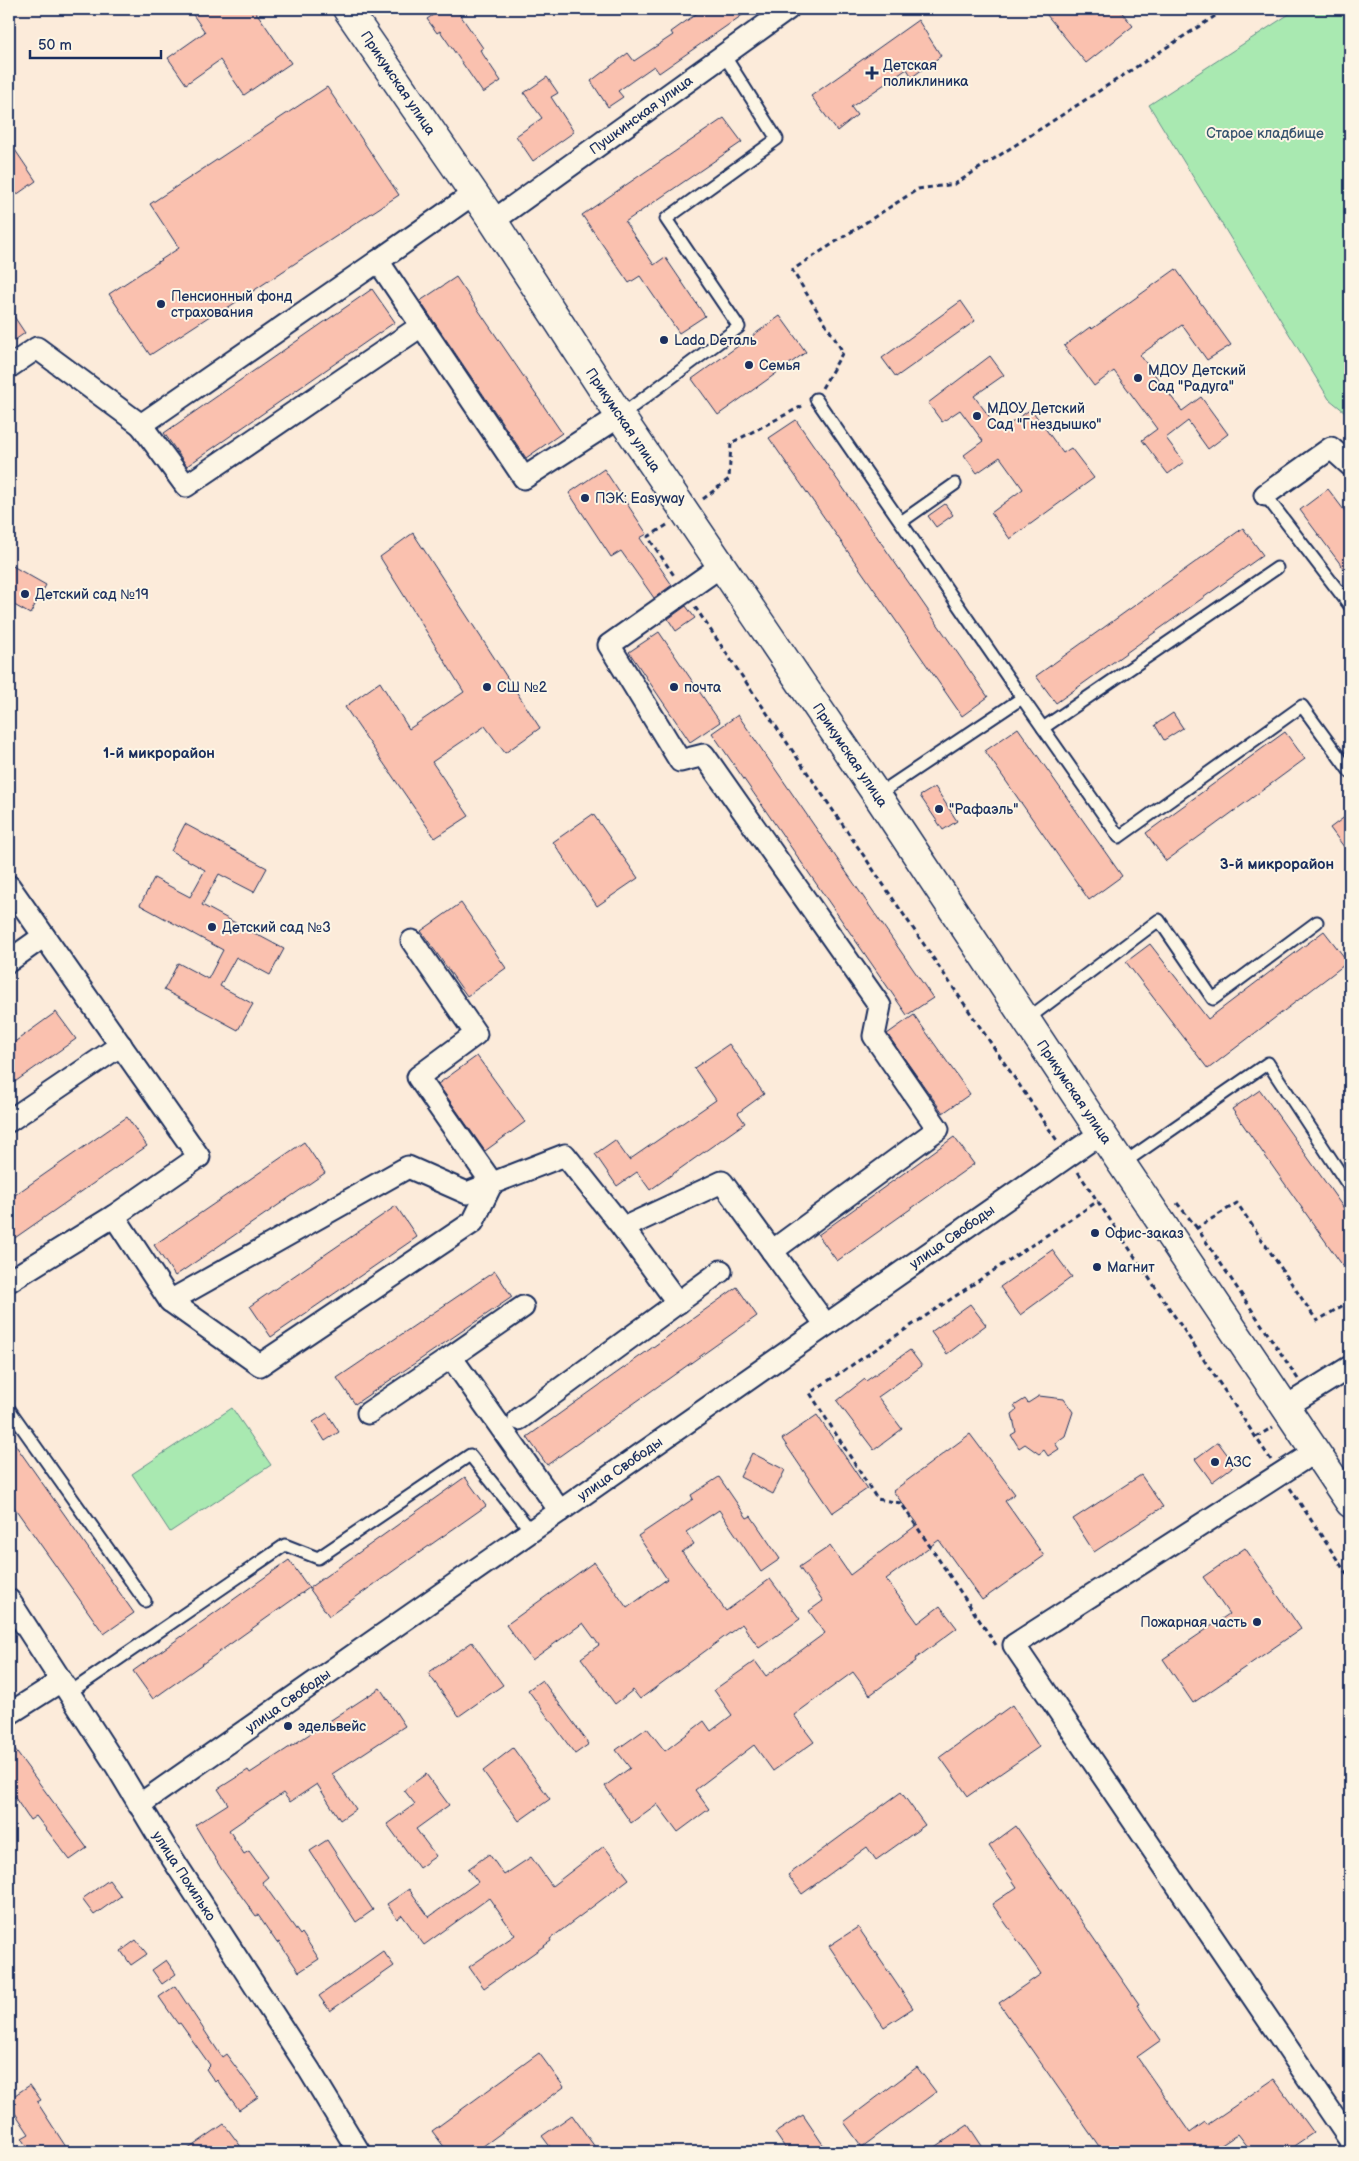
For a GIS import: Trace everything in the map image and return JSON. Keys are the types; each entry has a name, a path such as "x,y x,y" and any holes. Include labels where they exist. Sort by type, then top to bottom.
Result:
{"main road":[{"name":"Прикумская улица","path":"347,9 493,221 620,416 878,795 1122,1164 1297,1399 1316,1451 1350,1503"}],"street":[{"name":"Пушкинская улица","path":"493,221 788,9"},
{"path":"141,424 474,194"},
{"path":"378,261 524,478 620,416"},
{"path":"9,367 37,348 141,424 186,486 421,326"},
{"path":"1265,495 1331,448 1350,465"},
{"path":"721,566 609,645 680,761 704,755 880,1006 874,1036 938,1129 772,1250"},
{"path":"9,886 199,1157 114,1216 9,1281"},
{"path":"9,961 44,936"},
{"path":"412,941 476,1034 418,1077 492,1183"},
{"path":"9,1121 121,1046"},
{"name":"улица Свободы","path":"140,1805 1101,1132"},
{"path":"170,1301 408,1167 467,1193 565,1155 624,1228 678,1302"},
{"path":"624,1228 722,1182 826,1325"},
{"path":"114,1216 170,1301 260,1365 473,1222 492,1183"},
{"path":"519,1418 721,1271"},
{"path":"368,1414 523,1307"},
{"path":"452,1357 560,1511"},
{"path":"1297,1399 1350,1367"},
{"path":"1316,1451 1014,1644 1350,2140"},
{"name":"улица Похилько","path":"9,1600 140,1805 164,1847 310,2071 359,2152"},
{"path":"9,1714 65,1687"}],"lane":[{"path":"620,416 739,327 666,219 777,139 724,55"},
{"path":"816,398 1119,836 1302,706 1349,767"},
{"path":"901,522 955,484"},
{"path":"1265,495 1350,606"},
{"path":"1043,728 1277,568"},
{"path":"878,795 1022,698"},
{"path":"1026,1020 1158,920 1213,999 1317,922"},
{"path":"1122,1164 1268,1063 1350,1188"},
{"path":"9,1409 145,1601"},
{"path":"65,1687 285,1545 318,1558 470,1455 531,1531"}],"path":[{"path":"1226,9 955,184 918,189 792,270 843,352 816,398 731,443 729,479 685,513 648,538 1068,1156 1350,1579"},
{"path":"1297,1399 1198,1228 1237,1203 1317,1321 1350,1301"}],"green space":[{"name":"Старое кладбище","path":"1297,9 1350,9 1350,416 1329,399 1149,105"},
{"path":"232,1408 271,1465 170,1532 132,1474"}],"building":[{"path":"189,9 254,9 291,63 244,95 220,60 186,84 168,58 205,32"},
{"path":"442,9 456,9 483,48 480,50 501,81 483,93 440,31 437,33 427,19"},
{"path":"703,9 751,9 659,73 654,66 618,91 623,97 608,107 591,81 628,53 634,61 673,35 671,32"},
{"path":"1042,9 1119,9 1133,26 1086,63"},
{"name":"Детская поликлиника","path":"918,20 941,56 912,77 907,69 851,107 857,115 837,131 811,96"},
{"path":"547,77 558,93 551,97 574,132 533,161 516,136 542,118 524,93"},
{"path":"327,87 399,195 221,312 219,310 150,355 109,294 179,248 150,204"},
{"path":"724,118 742,142 625,222 654,265 665,257 705,316 679,333 640,276 629,283 582,215"},
{"path":"9,141 36,181 9,200"},
{"name":"МДОУ Детский Сад \"Радуга\"","path":"1176,269 1231,345 1207,360 1182,325 1140,355 1182,411 1201,397 1228,434 1208,449 1188,421 1166,438 1184,462 1168,474 1142,440 1157,429 1114,371 1094,386 1064,346 1090,327 1092,329"},
{"path":"456,277 562,433 526,458 420,301"},
{"path":"372,289 395,322 187,466 164,433"},
{"path":"961,301 975,321 896,377 882,358"},
{"path":"9,309 25,333 9,344"},
{"name":"Семья","path":"780,316 806,352 718,415 692,379"},
{"name":"МДОУ Детский Сад \"Гнездышко\"","path":"990,356 1004,375 974,396 1000,431 1031,409 1063,453 1071,448 1094,478 1010,539 991,513 1023,489 1000,457 977,473 964,455 983,441 960,410 942,422 928,403"},
{"path":"796,420 988,697 962,716 769,438"},
{"path":"604,469 647,534 640,538 672,585 654,598 621,551 611,557 569,493"},
{"path":"1328,489 1350,518 1350,577 1300,510"},
{"path":"945,504 953,515 936,527 928,516"},
{"path":"1243,528 1263,555 1056,703 1036,676"},
{"name":"СШ №2","path":"413,533 540,728 505,753 485,726 432,762 469,816 435,838 345,707 380,682 409,729 464,692 380,557"},
{"name":"Детский сад №19","path":"9,564 46,585 30,614 9,602"},
{"path":"686,606 695,618 676,631 668,619"},
{"name":"почта","path":"659,632 720,722 690,742 629,652"},
{"path":"1173,713 1183,728 1164,740 1155,725"},
{"path":"738,715 933,998 907,1015 712,733"},
{"path":"1018,728 1122,876 1089,900 985,751"},
{"path":"1285,732 1305,759 1166,861 1146,833"},
{"name":"\"Рафаэль\"","path":"935,787 957,821 943,830 920,796"},
{"path":"1350,813 1350,855 1330,828"},
{"path":"593,814 638,878 597,906 553,842"},
{"name":"Детский сад №3","path":"185,824 267,868 254,892 219,874 202,905 284,949 270,975 236,957 220,986 253,1004 238,1030 164,990 178,963 208,979 223,950 140,905 154,878 190,897 205,870 171,851"},
{"path":"461,903 506,968 467,996 421,931"},
{"path":"1324,931 1348,962 1208,1069 1126,962 1150,944 1208,1019"},
{"path":"56,1012 76,1039 9,1086 9,1046"},
{"path":"914,1015 970,1094 943,1113 887,1034"},
{"path":"729,1044 764,1094 738,1113 745,1123 650,1190 637,1172 617,1186 595,1154 615,1140 629,1160 716,1100 694,1068"},
{"path":"477,1056 525,1122 485,1151 438,1084"},
{"path":"1260,1090 1350,1217 1350,1276 1232,1109"},
{"path":"127,1117 147,1146 9,1242 9,1199"},
{"path":"954,1137 974,1164 837,1261 818,1235"},
{"path":"304,1142 325,1173 175,1276 154,1245"},
{"path":"396,1206 417,1237 271,1337 250,1306"},
{"path":"1052,1250 1072,1277 1020,1315 1000,1287"},
{"path":"495,1271 512,1297 355,1404 337,1378"},
{"path":"737,1287 757,1316 547,1465 527,1437"},
{"path":"970,1304 986,1325 947,1354 931,1332"},
{"path":"910,1350 922,1366 878,1397 902,1429 874,1450 837,1401 865,1379 866,1381"},
{"path":"1039,1396 1064,1399 1073,1412 1065,1436 1055,1443 1059,1449 1048,1456 1044,1450 1039,1454 1025,1444 1019,1448 1011,1435 1016,1432 1012,1414 1017,1410 1014,1406 1025,1399 1028,1403"},
{"path":"327,1413 339,1432 325,1441 313,1422"},
{"path":"817,1415 867,1489 832,1513 782,1439"},
{"path":"970,1434 1015,1494 1005,1501 1044,1556 982,1600 939,1540 886,1579 918,1623 940,1606 957,1628 870,1695 853,1672 794,1715 814,1742 773,1771 754,1745 695,1790 709,1809 678,1832 657,1804 631,1823 605,1786 630,1768 616,1750 647,1728 665,1751 704,1721 711,1731 732,1715 714,1690 755,1661 766,1676 825,1633 809,1611 823,1601 799,1567 830,1546 850,1575 918,1524 893,1491"},
{"path":"9,1436 134,1613 104,1634 9,1500"},
{"name":"АЗС","path":"1218,1442 1235,1465 1212,1482 1195,1459"},
{"path":"752,1453 785,1470 773,1494 740,1477"},
{"path":"1141,1475 1163,1507 1094,1552 1073,1519"},
{"path":"465,1477 486,1506 329,1616 309,1588"},
{"path":"719,1477 747,1518 751,1516 780,1559 761,1572 719,1510 686,1532 694,1544 682,1552 726,1611 770,1579 800,1619 759,1648 742,1624 640,1699 633,1690 615,1704 581,1658 599,1645 583,1623 532,1660 506,1625 594,1562 627,1608 667,1579 638,1536 693,1499 691,1495"},
{"name":"Пожарная часть","path":"1245,1548 1301,1629 1193,1703 1163,1659 1229,1614 1203,1577"},
{"path":"289,1560 309,1588 153,1699 133,1671"},
{"path":"472,1642 503,1685 459,1716 428,1673"},
{"path":"542,1680 589,1744 575,1754 528,1690"},
{"path":"380,1688 405,1726 332,1774 356,1809 340,1820 317,1784 290,1802 283,1793 229,1830 244,1854 249,1851 268,1877 262,1882 300,1935 302,1933 319,1959 299,1972 279,1942 277,1943 258,1915 256,1916 222,1870 195,1825 228,1804 218,1789 248,1770 250,1773"},
{"path":"1012,1705 1039,1747 968,1796 940,1757"},
{"path":"9,1742 87,1848 70,1860 36,1816 30,1820 9,1789"},
{"path":"513,1748 550,1799 519,1821 483,1771"},
{"path":"426,1774 449,1805 416,1829 436,1856 419,1868 387,1824 415,1804 404,1790"},
{"path":"901,1792 925,1825 876,1860 867,1847 802,1894 788,1875"},
{"path":"1016,1826 1139,2004 1137,2005 1161,2040 1137,2057 1190,2133 1205,2122 1207,2125 1274,2079 1313,2133 1285,2152 1252,2152 1238,2134 1211,2152 1103,2152 999,2003 1041,1974 992,1904 1017,1887 989,1846"},
{"path":"327,1840 373,1910 356,1922 310,1851"},
{"path":"604,1846 629,1879 550,1939 551,1941 484,1988 469,1967 515,1935 489,1898 424,1945 402,1915 397,1919 387,1904 409,1889 429,1917 478,1882 468,1869 489,1854 504,1875 531,1857 552,1886"},
{"path":"109,1880 121,1896 94,1915 82,1899"},
{"path":"858,1927 913,2008 884,2027 829,1946"},
{"path":"136,1940 147,1954 131,1965 121,1951"},
{"path":"383,1951 394,1966 330,2011 319,1996"},
{"path":"166,1960 176,1974 162,1984 152,1970"},
{"path":"175,1986 222,2057 226,2054 258,2097 239,2110 217,2080 215,2082 206,2069 210,2065 159,1997"},
{"path":"539,2053 564,2087 475,2152 448,2152 432,2131"},
{"path":"917,2067 936,2092 862,2147 844,2122"},
{"path":"30,2085 41,2100 37,2102 66,2147 58,2152 31,2152 22,2138 29,2134 9,2104 9,2099"},
{"path":"572,2115 595,2147 588,2152 554,2152 542,2136"},
{"path":"803,2115 828,2152 788,2152 775,2133"},
{"path":"224,2124 245,2152 184,2152"},
{"path":"968,2125 986,2152 928,2152"}],"place":[{"name":"Детская поликлиника","path":"872,73"},
{"name":"Пенсионный фонд страхования","path":"161,304"},
{"name":"Lada Dеталь","path":"664,340"},
{"name":"Семья","path":"749,365"},
{"name":"МДОУ Детский Сад \"Радуга\"","path":"1138,378"},
{"name":"МДОУ Детский Сад \"Гнездышко\"","path":"977,416"},
{"name":"ПЭК: Easyway","path":"585,498"},
{"name":"Детский сад №19","path":"25,594"},
{"name":"СШ №2","path":"487,687"},
{"name":"почта","path":"674,687"},
{"name":"\"Рафаэль\"","path":"939,809"},
{"name":"Детский сад №3","path":"212,927"},
{"name":"Офис-заказ","path":"1095,1233"},
{"name":"Магнит","path":"1097,1267"},
{"name":"АЗС","path":"1215,1462"},
{"name":"Пожарная часть","path":"1257,1622"},
{"name":"эдельвейс","path":"288,1726"}],"district":[{"name":"1-й микрорайон","path":"159,753"},
{"name":"3-й микрорайон","path":"1277,864"}]}
